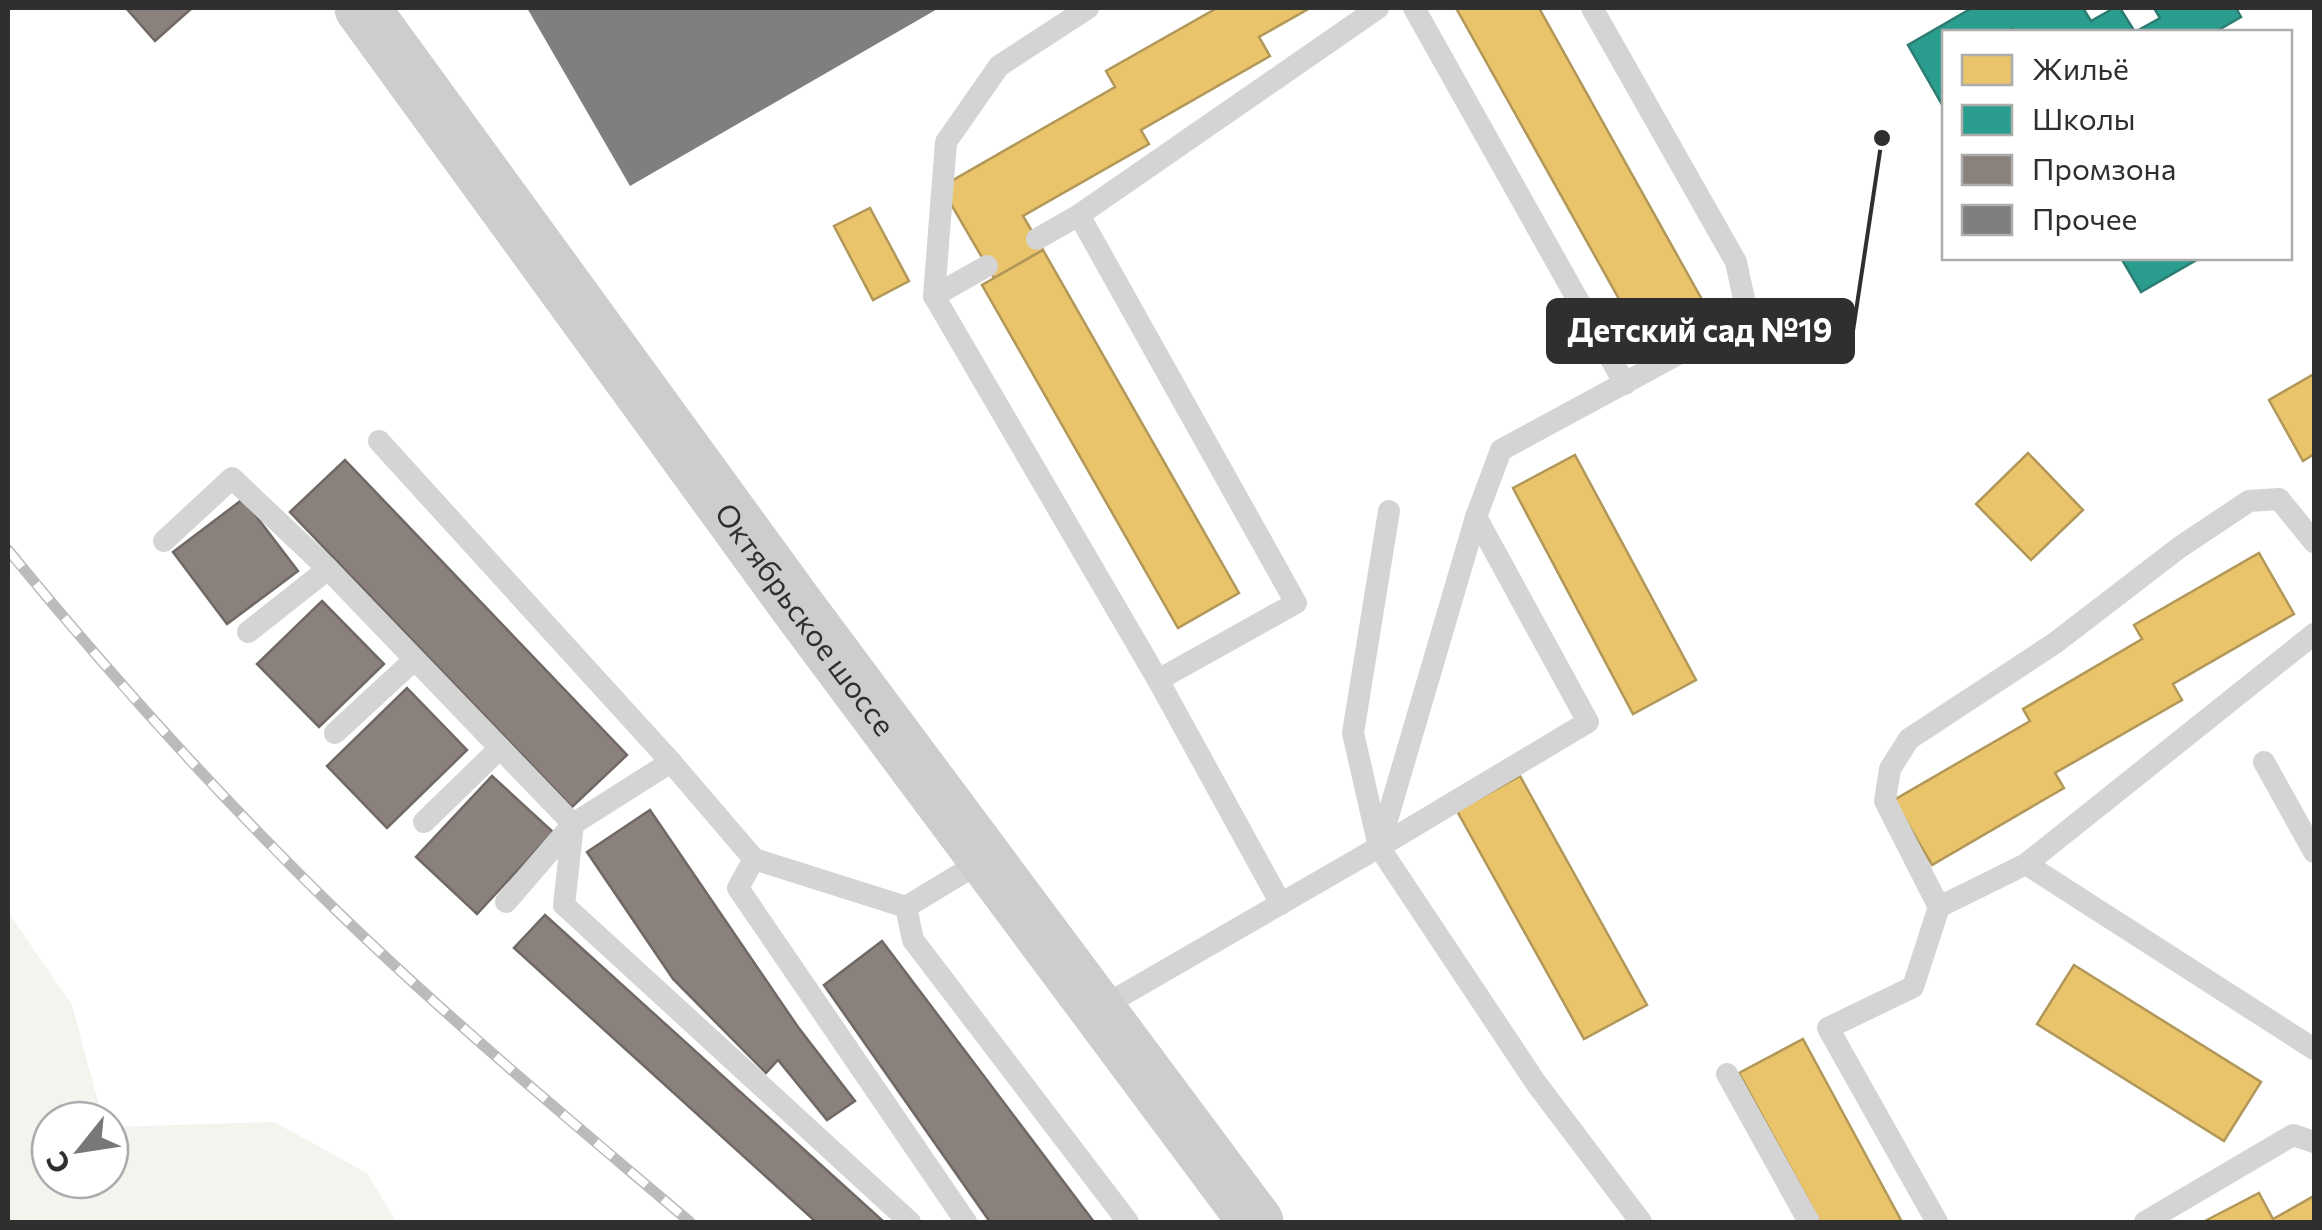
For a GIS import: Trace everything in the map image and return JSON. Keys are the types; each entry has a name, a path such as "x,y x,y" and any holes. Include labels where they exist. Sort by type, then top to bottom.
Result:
{"main road":[{"name":"Октябрьское шоссе","path":"362,8 798,606 1256,1222"}],"lane":[{"path":"1088,8 999,66 946,142 934,296 1158,680 1280,904"},
{"path":"1037,239 1079,215 1378,8"},
{"path":"1414,8 1625,384"},
{"path":"1379,847 1476,518 1501,450 1739,322 1746,308 1736,262 1592,8"},
{"path":"1079,215 1296,603 1158,680"},
{"path":"934,296 988,266"},
{"path":"379,441 672,762 754,859 906,907 987,858"},
{"path":"164,542 232,478 328,569 573,824"},
{"path":"1939,907 1884,802 1890,769 1909,740 2055,643 2180,547 2249,501 2279,499 2314,542"},
{"path":"1389,510 1353,732 1379,847 1536,1084 1641,1222"},
{"path":"1100,1008 1588,722 1476,518"},
{"path":"248,632 328,569"},
{"path":"1937,1222 1828,1028 1913,986 1939,907 2026,864 2314,634"},
{"path":"335,733 414,660"},
{"path":"424,822 500,748"},
{"path":"506,902 573,824 672,762"},
{"path":"2264,762 2314,852"},
{"path":"573,824 564,904 910,1222"},
{"path":"754,859 738,888 966,1222"},
{"path":"2026,864 2314,1048"},
{"path":"906,907 913,940 1128,1222"},
{"path":"1727,1074 1809,1222"},
{"path":"2145,1222 2293,1135 2314,1142"}],"shaded area":[{"path":"8,912 72,1005 98,1100 30,1100 30,1200 130,1200 130,1126 274,1122 367,1173 396,1222 8,1222"}],"building: Жильё":[{"path":"1217,8 1310,8 1259,37 1270,56 1141,130 1149,144 1023,216 1043,250 994,278 941,187 1115,87 1106,71"},
{"path":"1456,8 1539,8 1705,305 1642,340"},
{"path":"870,208 909,281 873,300 834,226"},
{"path":"1043,250 1239,593 1178,628 982,285"},
{"path":"2314,374 2314,454 2303,461 2269,400"},
{"path":"2028,453 2083,510 2031,560 1976,504"},
{"path":"1575,455 1696,680 1633,714 1513,488"},
{"path":"2259,553 2294,614 2173,684 2182,700 2055,773 2064,788 1932,865 1894,800 2030,721 2023,709 2142,639 2134,625"},
{"path":"1520,776 1647,1005 1584,1039 1457,811"},
{"path":"2074,965 2261,1082 2224,1141 2037,1024"},
{"path":"1803,1039 1902,1222 1820,1222 1739,1073"},
{"path":"2259,1193 2273,1219 2314,1196 2314,1222 2203,1222"}],"building: Школы":[{"path":"1972,8 2083,8 2091,21 2120,8 2134,30 1942,30 1942,104 1908,45"},
{"path":"2154,8 2236,8 2241,17 2218,30 2139,30 2160,18"},
{"path":"2122,260 2197,260 2141,292"}],"building: Промзона":[{"path":"126,8 192,8 155,41"},
{"path":"345,460 627,755 572,807 290,512"},
{"path":"243,499 298,571 227,624 173,552"},
{"path":"322,601 384,664 319,727 257,664"},
{"path":"407,688 467,750 387,828 327,766"},
{"path":"492,776 553,832 477,914 416,857"},
{"path":"650,810 798,1027 855,1101 827,1120 778,1060 766,1073 673,979 587,852"},
{"path":"545,915 884,1222 816,1222 514,948"},
{"path":"882,941 1094,1222 990,1222 824,985"}],"building: Прочее":[{"path":"527,8 939,8 630,186"}],"railway":[{"path":"8,550 169,737 297,872 470,1033 690,1222"}],"place":[{"name":"Детский сад №19","path":"1882,138"}]}
